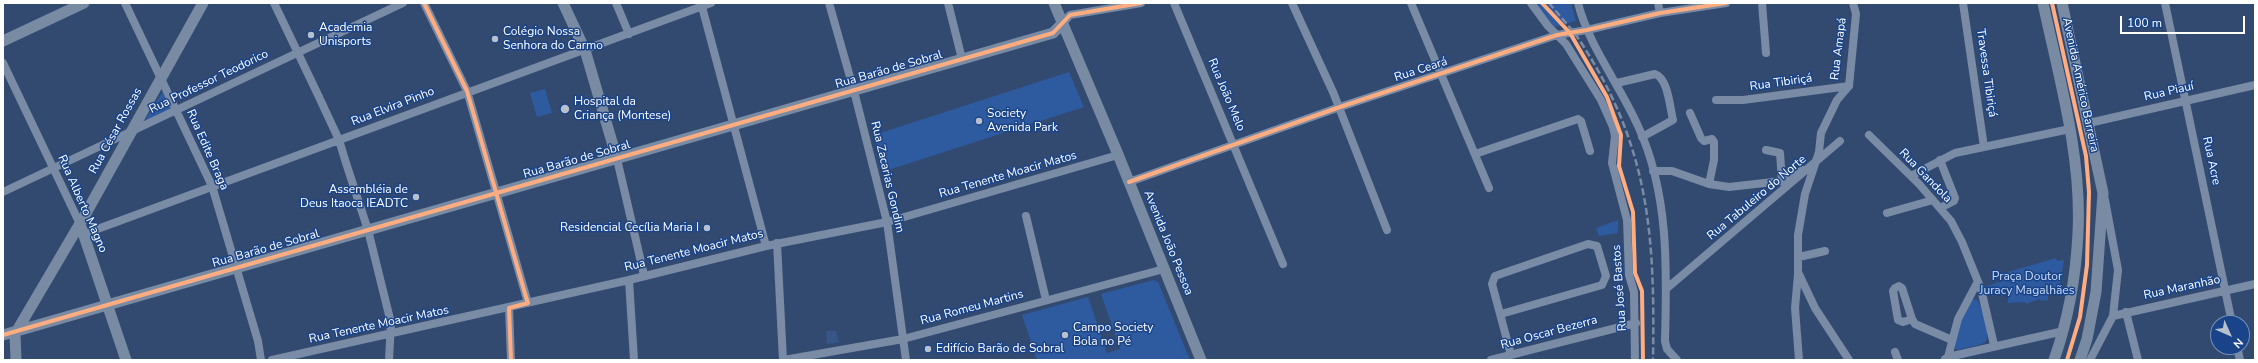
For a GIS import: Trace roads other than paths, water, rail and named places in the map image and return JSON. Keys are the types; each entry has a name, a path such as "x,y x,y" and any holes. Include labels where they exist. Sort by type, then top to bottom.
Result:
{"main road":[{"path":"3,41 84,3"},
{"name":"Rua César Rossas","path":"15,334 82,229 161,76 203,3"},
{"path":"563,3 585,50 617,159"},
{"name":"Avenida João Pessoa","path":"1054,3 1118,155 1201,360"},
{"name":"Avenida Américo Barreira","path":"2042,3 2070,130 2077,187 2078,232 2064,330 2054,360"},
{"name":"Avenida Américo Barreira","path":"2062,3 2104,193 2096,292 2087,339 2080,360"},
{"name":"Rua Barão de Sobral","path":"3,336 15,334 237,267 1053,33 1062,24"},
{"name":"Rua Alberto Magno","path":"82,229 126,360"},
{"path":"15,334 16,360"}],"street":[{"name":"Rua Edite Braga","path":"125,3 212,186 258,341 261,360"},
{"path":"274,3 339,140 368,230 391,323 389,360"},
{"name":"Rua Professor Teodorico","path":"3,192 131,133 297,52 403,3"},
{"path":"424,3 467,91 528,303"},
{"path":"616,3 629,34"},
{"name":"Rua Elvira Pinho","path":"82,229 212,186 339,140 467,91 585,50 702,5 711,3"},
{"name":"Rua Zacarias Gondim","path":"829,3 854,91 887,222 906,360"},
{"path":"948,3 962,59"},
{"name":"Rua Barão de Sobral","path":"1062,24 1070,15 1141,3"},
{"name":"Rua João Melo","path":"1174,3 1235,145 1283,264"},
{"path":"1292,3 1333,92 1338,108 1388,230"},
{"path":"1412,3 1488,188"},
{"name":"Rua José Bastos","path":"1531,3 1573,54 1601,100 1613,127 1615,136 1612,163 1627,220 1629,275 1634,292 1636,323 1635,360"},
{"path":"1578,3 1587,30 1617,84 1642,136 1653,171 1659,196 1666,246 1665,341 1667,349 1677,360"},
{"path":"1658,3 1660,14"},
{"name":"Rua Ceará","path":"1129,182 1338,108 1556,35 1724,3"},
{"path":"1762,3 1766,53"},
{"name":"Rua Amapá","path":"1813,165 1821,133 1837,100 1849,86 1856,14 1853,3"},
{"name":"Travessa Tibiriçá","path":"1963,3 1984,147"},
{"name":"Rua Acre","path":"2165,3 2230,315"},
{"path":"702,5 766,246"},
{"name":"Rua Alberto Magno","path":"3,63 82,229"},
{"path":"1617,84 1650,75 1659,76 1664,83 1673,120 1642,136"},
{"name":"Rua Piauí","path":"2089,123 2255,85"},
{"name":"Rua Tibiriçá","path":"1716,100 1743,100 1849,86"},
{"path":"1690,113 1700,138 1704,141 1712,140 1714,142 1714,160 1709,184"},
{"path":"1475,154 1578,119 1590,151"},
{"path":"1911,176 1955,153 2070,130"},
{"name":"Rua Gandola","path":"1869,135 1911,176 1951,222 1962,242 1983,296 1994,345"},
{"path":"1653,171 1672,171 1709,184 1743,186 1782,181 1813,165 1840,141"},
{"path":"1766,150 1780,153 1782,181"},
{"name":"Rua Tenente Moacir Matos","path":"272,360 509,308 777,243 887,222 1118,155"},
{"path":"617,159 644,276"},
{"path":"1940,160 1956,198 1954,201 1940,208"},
{"name":"Rua Tabuleiro do Norte","path":"1799,360 1795,308 1799,257 1799,227 1813,165"},
{"name":"Rua Tabuleiro do Norte","path":"1666,289 1813,165"},
{"name":"Avenida Américo Barreira","path":"2090,360 2113,316 2118,270 2104,193"},
{"path":"1888,213 1933,200"},
{"path":"1026,216 1046,300"},
{"path":"777,243 784,360"},
{"path":"1501,314 1602,285 1606,276 1598,246 1588,244 1495,276 1492,284 1511,355"},
{"path":"1799,257 1825,251"},
{"name":"Rua Romeu Martins","path":"784,360 903,339 1164,269"},
{"name":"Rua Tabuleiro do Norte","path":"1798,272 1815,308 1849,360"},
{"path":"629,280 634,360"},
{"path":"1947,358 1960,313 1977,282"},
{"name":"Rua Maranhão","path":"2113,316 2225,292 2255,284"},
{"path":"1912,318 1903,322 1898,320 1893,291 1899,286 1902,288 1915,324 1952,340"},
{"path":"509,308 511,360"},
{"path":"2126,312 2138,360"},
{"name":"Rua Oscar Bezerra","path":"1491,360 1546,349 1636,323"},
{"path":"1947,358 1994,345 2064,330"}],"railway":[{"path":"1549,3 1580,41 1603,80 1621,118 1634,156 1644,194 1649,233 1652,273 1653,360"}],"place":[{"name":"Academia Unisports","path":"311,35"},
{"name":"Colégio Nossa Senhora do Carmo","path":"495,39"},
{"name":"Hospital da Criança (Montese)","path":"565,109"},
{"name":"Society Avenida Park","path":"979,121"},
{"name":"Assembléia de Deus Itaoca IEADTC","path":"416,197"},
{"name":"Residencial Cecília Maria I","path":"707,228"},
{"name":"Campo Society Bola no Pé","path":"1065,335"},
{"name":"Edifício Barão de Sobral","path":"928,349"}],"park label":[{"name":"Praça Doutor Juracy Magalhães","path":"2027,284"}]}
